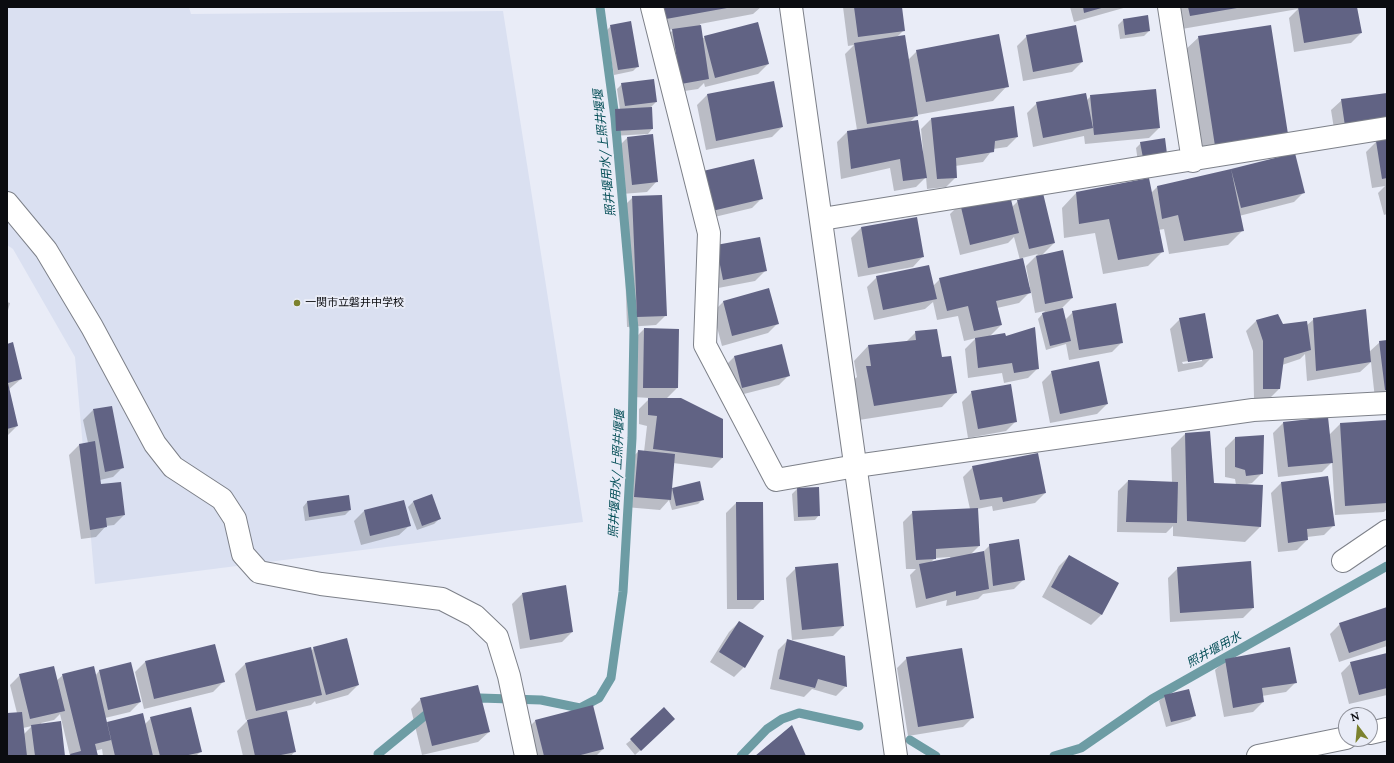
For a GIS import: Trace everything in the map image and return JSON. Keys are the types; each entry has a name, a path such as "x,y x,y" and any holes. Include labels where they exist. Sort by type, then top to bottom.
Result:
{"street":[{"path":"652,7 709,233 704,345 776,480 856,466 1253,410 1387,403"},
{"path":"791,7 822,219 896,756"},
{"path":"1169,7 1193,161"},
{"path":"822,219 1193,161 1387,128"},
{"path":"7,203 46,250 92,327 155,444 173,467 222,499 235,520 243,554 259,572 321,584 442,599 475,616 497,638 509,676 526,756"},
{"path":"1343,562 1387,531"},
{"path":"1272,754 1338,740"}],"shaded area":[{"name":"一関市立磐井中学校","path":"7,7 189,7 191,14 503,11 583,522 95,584 75,357 13,249 7,245"}],"building":[{"path":"664,7 727,7 727,8 666,19"},
{"path":"854,7 902,7 905,31 858,37"},
{"path":"1083,7 1105,7 1084,13"},
{"path":"1188,7 1237,7 1237,8 1190,16"},
{"path":"1298,7 1357,7 1362,33 1304,43"},
{"path":"1148,15 1150,31 1125,35 1123,19"},
{"path":"631,21 639,67 618,70 610,25"},
{"path":"758,22 769,64 715,78 704,36"},
{"path":"701,25 709,79 681,84 672,29"},
{"path":"1076,25 1083,62 1033,72 1026,35"},
{"path":"1271,25 1288,134 1215,146 1198,36"},
{"path":"999,34 1009,87 926,102 916,50"},
{"path":"905,35 918,116 867,124 854,43"},
{"path":"654,79 657,102 625,106 621,83"},
{"path":"774,81 783,127 716,141 707,94"},
{"path":"1156,89 1160,128 1094,135 1090,95"},
{"path":"1086,93 1093,128 1043,138 1036,102"},
{"path":"1387,93 1387,120 1345,126 1341,99"},
{"path":"1014,106 1018,137 995,141 994,152 956,158 957,178 937,179 931,118"},
{"path":"652,107 653,129 616,131 615,109"},
{"path":"918,120 927,178 903,181 900,159 851,169 847,131"},
{"path":"653,134 658,182 632,185 627,137"},
{"path":"1165,138 1167,154 1143,158 1140,142"},
{"path":"1387,139 1387,178 1382,179 1376,141"},
{"path":"1295,153 1305,193 1241,208 1231,169"},
{"path":"754,159 763,199 712,211 703,171"},
{"path":"1231,169 1244,231 1184,241 1178,215 1162,219 1157,186"},
{"path":"1149,178 1164,252 1118,260 1109,219 1079,224 1076,192"},
{"path":"1009,191 1019,233 970,245 960,203"},
{"path":"1043,193 1055,243 1029,249 1017,200"},
{"path":"662,195 667,316 637,317 632,196"},
{"path":"917,217 924,257 868,268 861,227"},
{"path":"760,237 767,271 723,280 716,245"},
{"path":"1063,250 1073,298 1045,304 1036,256"},
{"path":"1023,258 1031,293 996,301 1002,325 974,331 968,306 947,311 939,278"},
{"path":"929,265 937,299 883,310 876,276"},
{"path":"769,288 779,324 732,336 723,301"},
{"path":"1116,303 1123,343 1079,350 1072,311"},
{"path":"1063,308 1071,341 1050,346 1042,313"},
{"path":"1366,309 1371,362 1316,371 1313,318"},
{"path":"1205,313 1213,358 1188,362 1179,318"},
{"path":"1278,314 1283,324 1307,321 1311,350 1284,358 1280,389 1263,389 1263,341 1256,320"},
{"path":"1035,327 1039,369 1014,373 1012,363 978,368 975,338 1005,333 1006,336"},
{"path":"644,328 679,329 678,388 643,388"},
{"path":"937,329 942,357 951,356 957,393 874,406 866,366 871,366 868,345 916,340 915,331"},
{"path":"1387,340 1387,390 1385,390 1379,341"},
{"path":"13,342 22,379 8,383 18,426 7,429 7,344"},
{"path":"782,344 790,376 742,388 734,356"},
{"path":"1099,361 1108,404 1060,414 1051,371"},
{"path":"1011,384 1017,422 978,429 971,391"},
{"path":"648,398 681,398 723,419 723,458 653,449 657,416 648,415"},
{"path":"112,406 124,468 105,472 93,409"},
{"path":"1328,417 1333,463 1288,467 1283,422"},
{"path":"1387,420 1387,503 1345,506 1340,423"},
{"path":"1210,431 1214,483 1263,485 1261,527 1187,521 1185,433"},
{"path":"1264,435 1263,474 1246,476 1245,470 1235,467 1235,437"},
{"path":"95,441 101,484 121,482 125,515 106,518 107,527 90,530 79,444"},
{"path":"638,450 675,454 671,500 634,497"},
{"path":"1038,453 1046,493 1003,502 1002,497 980,500 972,466"},
{"path":"1328,476 1335,526 1307,529 1308,540 1288,543 1281,482"},
{"path":"1128,480 1178,482 1177,523 1126,522"},
{"path":"700,481 704,500 676,506 672,488"},
{"path":"819,487 820,516 798,517 797,488"},
{"path":"432,494 441,519 422,526 413,501"},
{"path":"349,495 351,510 309,517 307,501"},
{"path":"404,500 411,526 370,536 364,510"},
{"path":"736,502 763,502 764,600 737,600"},
{"path":"978,508 980,546 936,549 936,559 916,560 912,511"},
{"path":"1019,539 1025,580 993,586 989,544"},
{"path":"984,551 989,589 956,596 956,591 926,599 919,564"},
{"path":"1069,555 1119,583 1102,615 1051,587"},
{"path":"1251,561 1254,608 1180,613 1177,567"},
{"path":"838,563 844,626 802,630 795,567"},
{"path":"566,585 573,632 530,640 522,593"},
{"path":"1387,607 1387,640 1349,653 1339,623"},
{"path":"739,621 764,636 745,668 719,652"},
{"path":"347,638 359,685 326,695 313,647"},
{"path":"787,639 845,656 847,687 818,679 815,688 779,679"},
{"path":"215,644 225,682 154,699 145,661"},
{"path":"311,647 322,695 256,711 245,663"},
{"path":"1290,647 1297,683 1262,688 1264,702 1233,708 1225,659"},
{"path":"962,648 974,718 918,727 906,657"},
{"path":"1387,653 1387,688 1359,695 1350,662"},
{"path":"131,662 141,702 108,710 99,670"},
{"path":"54,666 65,711 30,719 19,674"},
{"path":"94,666 111,740 95,744 98,756 71,756 70,754 81,751 62,674"},
{"path":"478,685 490,732 432,746 420,698"},
{"path":"1189,689 1196,716 1171,722 1164,695"},
{"path":"593,705 604,749 577,756 544,756 535,720"},
{"path":"191,707 202,752 184,756 160,756 150,717"},
{"path":"664,707 675,719 641,751 630,739"},
{"path":"287,711 296,752 276,756 255,756 247,720"},
{"path":"22,712 27,756 7,756 7,713"},
{"path":"143,713 153,756 115,756 107,722"},
{"path":"61,721 65,756 35,756 31,725"},
{"path":"792,725 806,756 755,756"}],"waterway":[{"name":"照井堰用水/上照井堰堰","path":"470,700 480,698 541,700 580,708 599,698 611,678 623,592 632,438 634,329 615,118 600,7"},
{"name":"照井堰用水","path":"1054,756 1081,748 1152,699 1387,566"},
{"name":"照井堰用水/上照井堰堰","path":"378,754 433,709"},
{"name":"照井堰用水","path":"741,756 767,729 782,719 799,713 859,726"},
{"name":"照井堰用水","path":"910,740 936,756"}],"place":[{"name":"一関市立磐井中学校","path":"297,303"}]}
